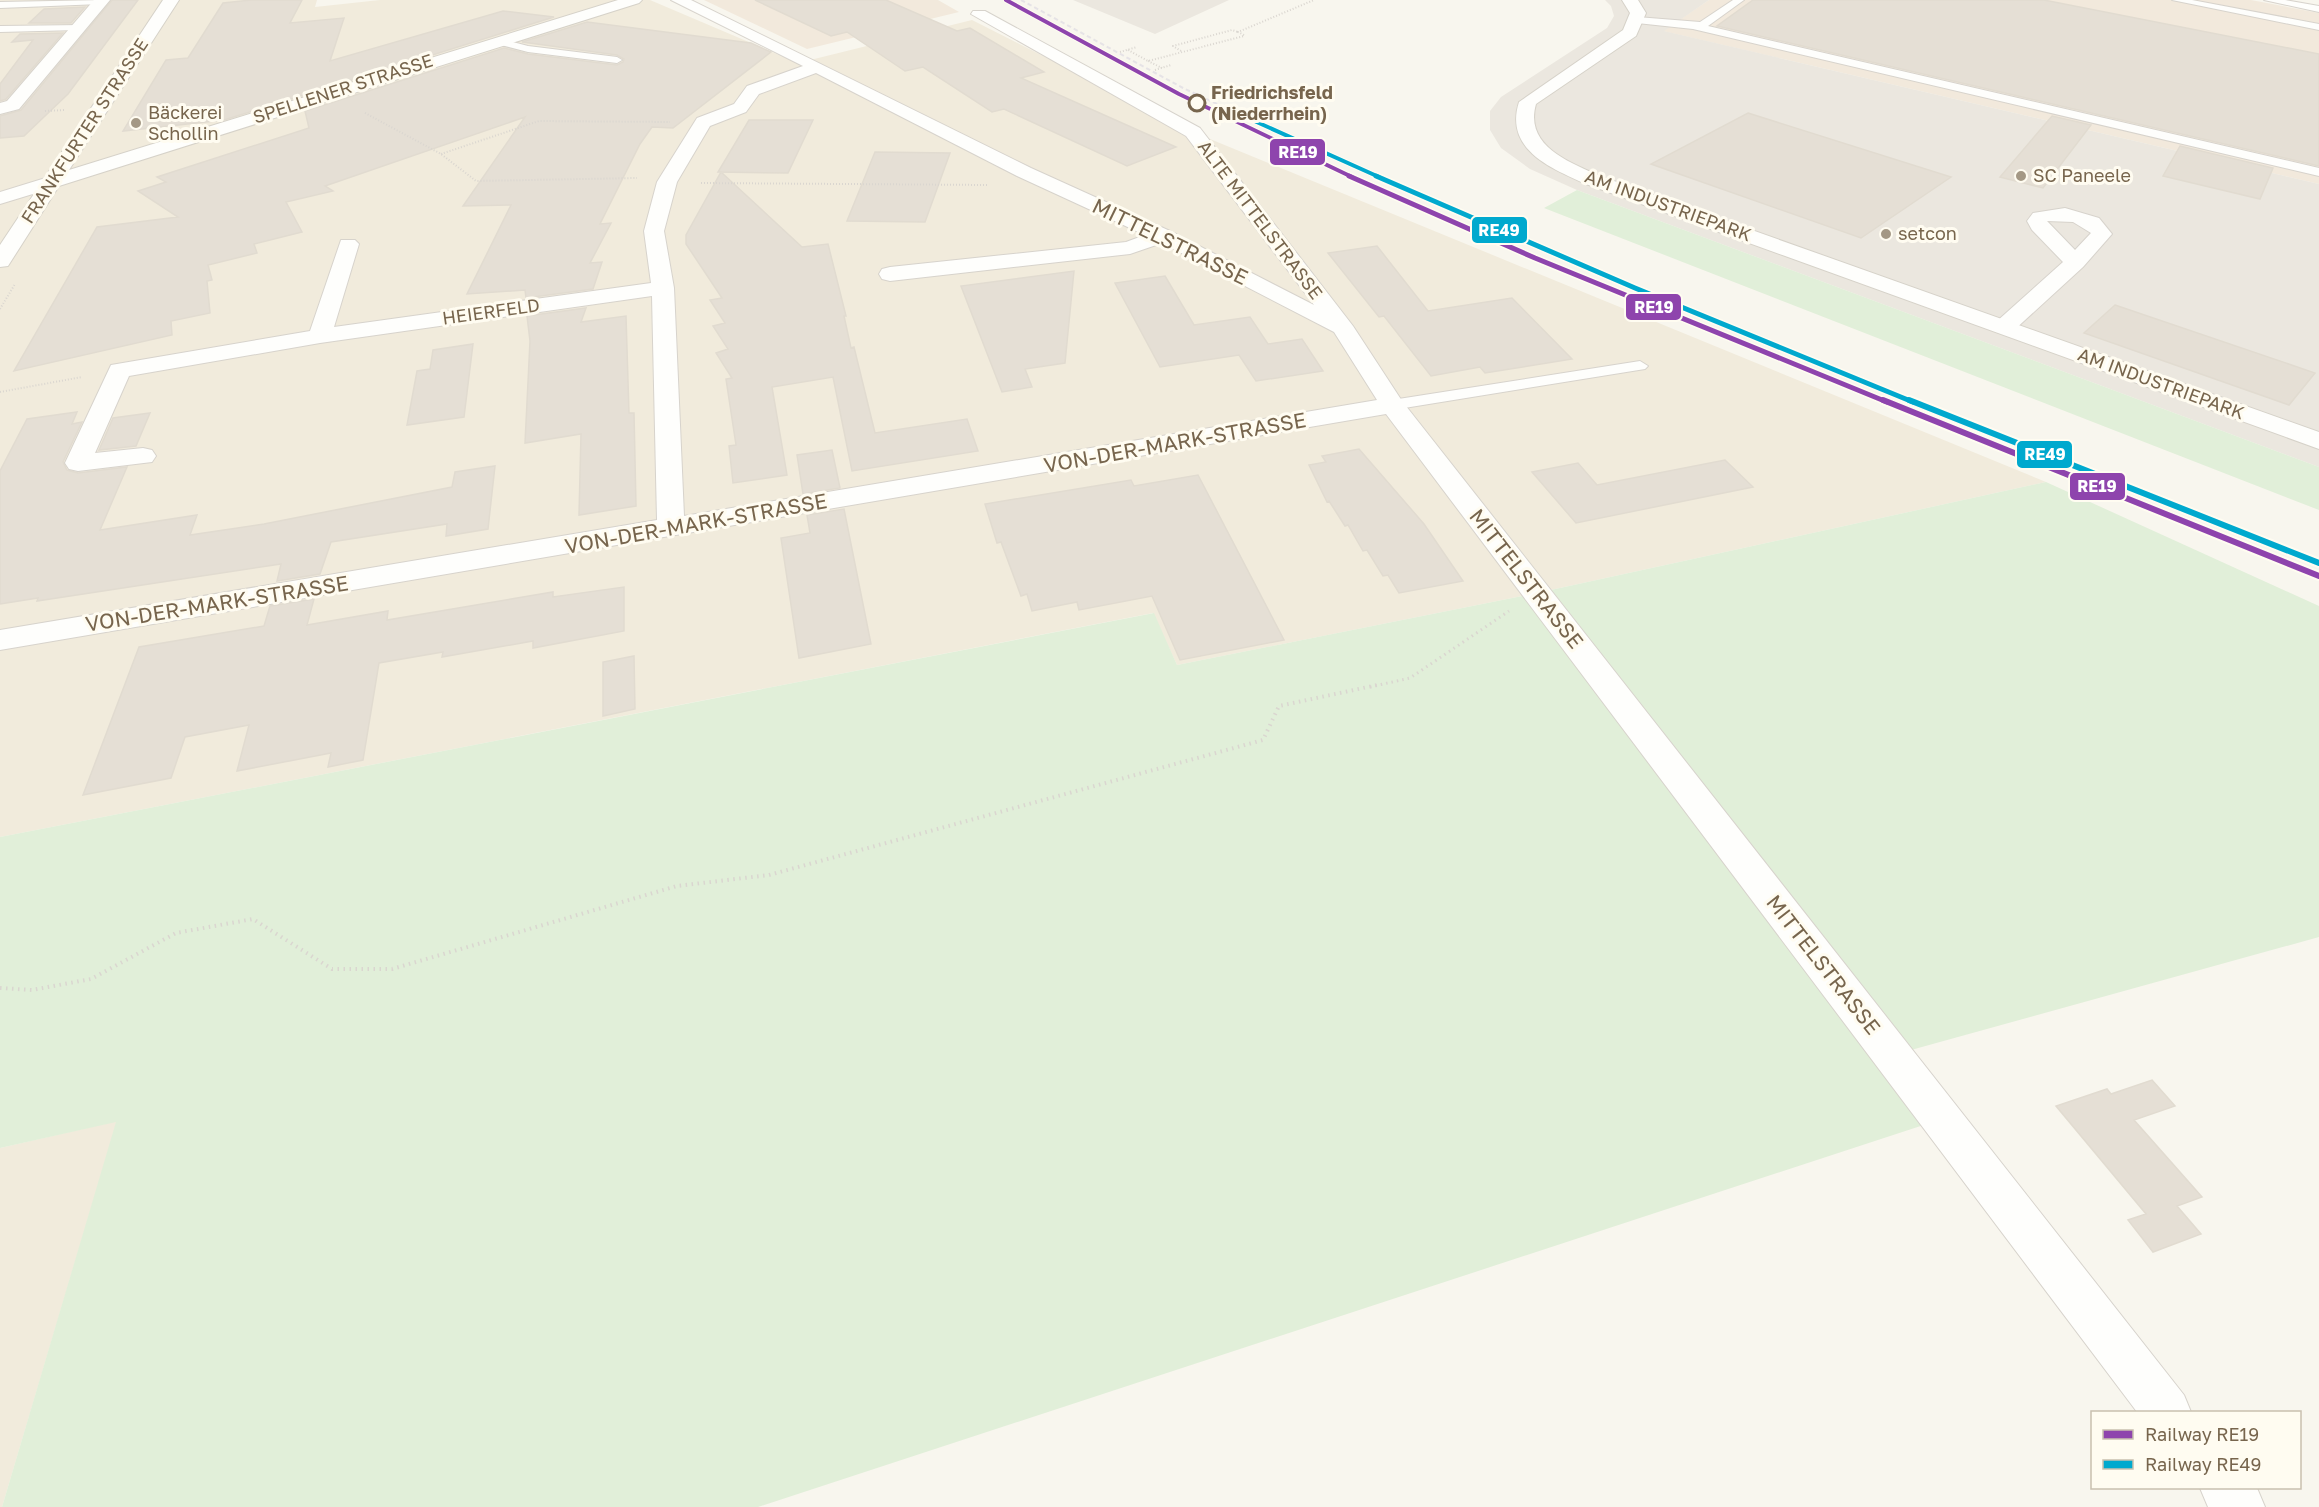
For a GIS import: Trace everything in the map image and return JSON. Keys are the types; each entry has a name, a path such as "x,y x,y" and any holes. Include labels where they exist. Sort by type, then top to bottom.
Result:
{"street":[{"path":"7,107 101,0"},
{"name":"FRANKFURTER STRASSE","path":"0,261 171,0"},
{"name":"SPELLENER STRASSE","path":"0,198 634,0"},
{"name":"MITTELSTRASSE","path":"679,0 1024,172 1163,235 1345,331 1392,405 2166,1411"},
{"name":"AM INDUSTRIEPARK","path":"1634,10 1630,33 1528,102 1522,113 1524,129 1536,147 1556,164 1604,184 2319,441"},
{"name":"ALTE MITTELSTRASSE","path":"979,14 1193,132 1345,331"},
{"path":"671,529 663,288 654,231 668,182 703,122 740,108 753,90 817,67"},
{"path":"890,274 1130,248 1163,235"},
{"path":"320,336 348,244"},
{"path":"2004,327 2075,262"},
{"name":"HEIERFELD","path":"119,369 320,336 663,288"},
{"path":"119,369 78,463 143,456"},
{"name":"VON-DER-MARK-STRASSE","path":"0,640 671,529 1392,405"},
{"path":"2226,1489 2240,1507"}],"lane":[{"path":"0,5 101,0"},
{"path":"1695,26 1703,25 1739,0"},
{"path":"2177,0 2319,27"},
{"path":"2269,0 2319,9"},
{"path":"1634,10 2319,172"},
{"path":"0,30 78,27"},
{"path":"497,41 528,49 617,60"},
{"path":"1392,405 1640,366"}],"path":[{"path":"1238,32 1314,0"},
{"path":"1148,61 1244,36 1232,30 1173,46 1182,52"},
{"path":"1120,52 1137,47"},
{"path":"1128,50 1163,68"},
{"path":"1155,70 1172,65"},
{"path":"7,107 19,114 101,107"},
{"path":"441,154 539,121 703,122"},
{"path":"0,392 119,369"},
{"path":"0,988 32,990 91,979 176,933 253,919 332,969 392,969 677,886 769,875 1263,740 1280,706 1410,678 1536,593"}],"shaded area":[{"path":"0,0 317,0 315,7 380,0 650,0 798,63 972,20 1193,132 2046,482 1537,593 1177,665 1153,613 0,837"},
{"path":"704,0 938,0 959,12 807,49"},
{"path":"1073,0 1229,0 1155,34"},
{"path":"1605,0 1709,0 1664,31 2319,184 2319,467 1577,190 1530,169 1501,148 1490,130 1490,111 1501,97 1607,28 1614,16 1611,6"},
{"path":"1709,0 2251,0 2319,13 2319,184 1663,31"},
{"path":"117,1121 2,1507 0,1507 0,1148"}],"green space":[{"path":"1577,190 2319,467 2319,510 1544,208"},
{"path":"2046,482 2319,606 2319,937 1893,1055 1942,1119 758,1507 2,1507 116,1122 0,1148 0,837 1154,613 1177,665 1537,593"}],"building":[{"path":"112,0 138,0 68,94 24,136 0,138 0,116 21,110"},
{"path":"251,0 302,0 290,23 344,18 330,61 503,11 554,17 224,120 123,131 166,60 188,58 223,3"},
{"path":"755,0 886,0 957,31 970,28 1044,72 1021,78 1176,147 1127,166 1004,109 992,112 923,67 905,71 847,32 831,36"},
{"path":"1753,0 2044,0 2319,54 2319,166 1717,26"},
{"path":"85,7 71,23 29,23 44,9"},
{"path":"587,22 751,43 771,52 673,128 652,127 640,144 600,224 611,223 590,263 602,262 593,289 526,298 525,290 467,294 511,205 463,206 525,117 325,186 333,191 286,202 302,232 254,244 257,253 208,265 212,280 207,281 210,313 171,321 172,335 14,371 97,227 178,217 138,191 166,182 157,177 309,128 305,111 504,48 528,54 617,65 623,62 624,59 617,55 522,42"},
{"path":"63,33 6,99 0,101 0,84 33,40 12,42 20,34"},
{"path":"1748,113 1951,177 1861,238 1651,164"},
{"path":"2052,116 2091,125 2043,188 2000,177"},
{"path":"749,120 813,120 788,173 718,172"},
{"path":"2180,146 2273,168 2260,199 2163,176"},
{"path":"875,152 950,153 925,222 847,221"},
{"path":"721,172 802,247 828,244 846,316 844,316 851,348 854,347 875,433 967,419 978,451 852,471 833,377 772,387 787,475 733,483 729,446 736,445 726,379 732,378 716,353 728,349 713,326 725,323 710,300 722,298 686,244 686,235"},
{"path":"1377,246 1428,311 1512,298 1572,359 1485,373 1480,367 1431,376 1384,316 1379,317 1328,253"},
{"path":"1074,271 1065,363 1025,369 1032,387 1002,392 961,286"},
{"path":"1165,276 1194,325 1250,317 1268,344 1302,339 1323,371 1256,381 1239,355 1160,367 1115,283"},
{"path":"2115,305 2315,373 2289,405 2084,333"},
{"path":"586,308 581,322 626,316 629,413 634,413 636,506 579,515 581,434 525,443 530,341 527,316"},
{"path":"473,344 464,417 407,425 417,371 430,369 433,350"},
{"path":"77,412 72,424 82,422 63,462 67,470 78,473 127,467 100,530 197,515 190,535 264,524 452,487 455,472 495,466 488,529 446,536 447,524 331,542 320,574 277,581 281,564 37,601 38,598 0,604 0,471 27,419"},
{"path":"150,413 136,446 99,450 113,418"},
{"path":"1359,449 1424,524 1463,581 1399,593 1388,575 1383,576 1367,550 1363,551 1348,525 1345,526 1329,501 1327,502 1309,465 1326,462 1322,456"},
{"path":"832,450 840,488 803,494 797,455"},
{"path":"1725,460 1753,487 1576,523 1532,472 1578,463 1597,485"},
{"path":"1198,475 1284,640 1180,660 1152,596 1079,610 1077,602 1032,611 1027,594 1021,596 1001,542 997,543 985,504 1131,480 1134,486"},
{"path":"844,509 871,644 799,658 781,538 810,533 807,515"},
{"path":"624,587 624,631 533,648 533,641 442,657 443,652 379,663 363,760 328,767 331,753 237,771 249,725 185,737 171,778 83,795 139,647 264,626 270,606 314,599 307,625 388,611 387,620 553,592 553,597"},
{"path":"634,656 635,709 603,716 603,662"},
{"path":"2152,1080 2175,1106 2134,1120 2202,1197 2177,1206 2201,1234 2153,1252 2128,1220 2146,1214 2056,1106 2107,1089 2111,1094"}],"railway":[{"path":"1021,0 1183,88 1230,110"}],"rail line":[{"name":"RE19","path":"1006,0 1179,94 1445,219 1717,333 2319,576"},
{"name":"RE49","path":"1230,110 1364,171 1635,288 2319,563"}],"place":[{"name":"Friedrichsfeld (Niederrhein)","path":"1197,103"},
{"name":"Bäckerei Schollin","path":"136,123"},
{"name":"SC Paneele","path":"2021,176"},
{"name":"setcon","path":"1886,234"}]}
